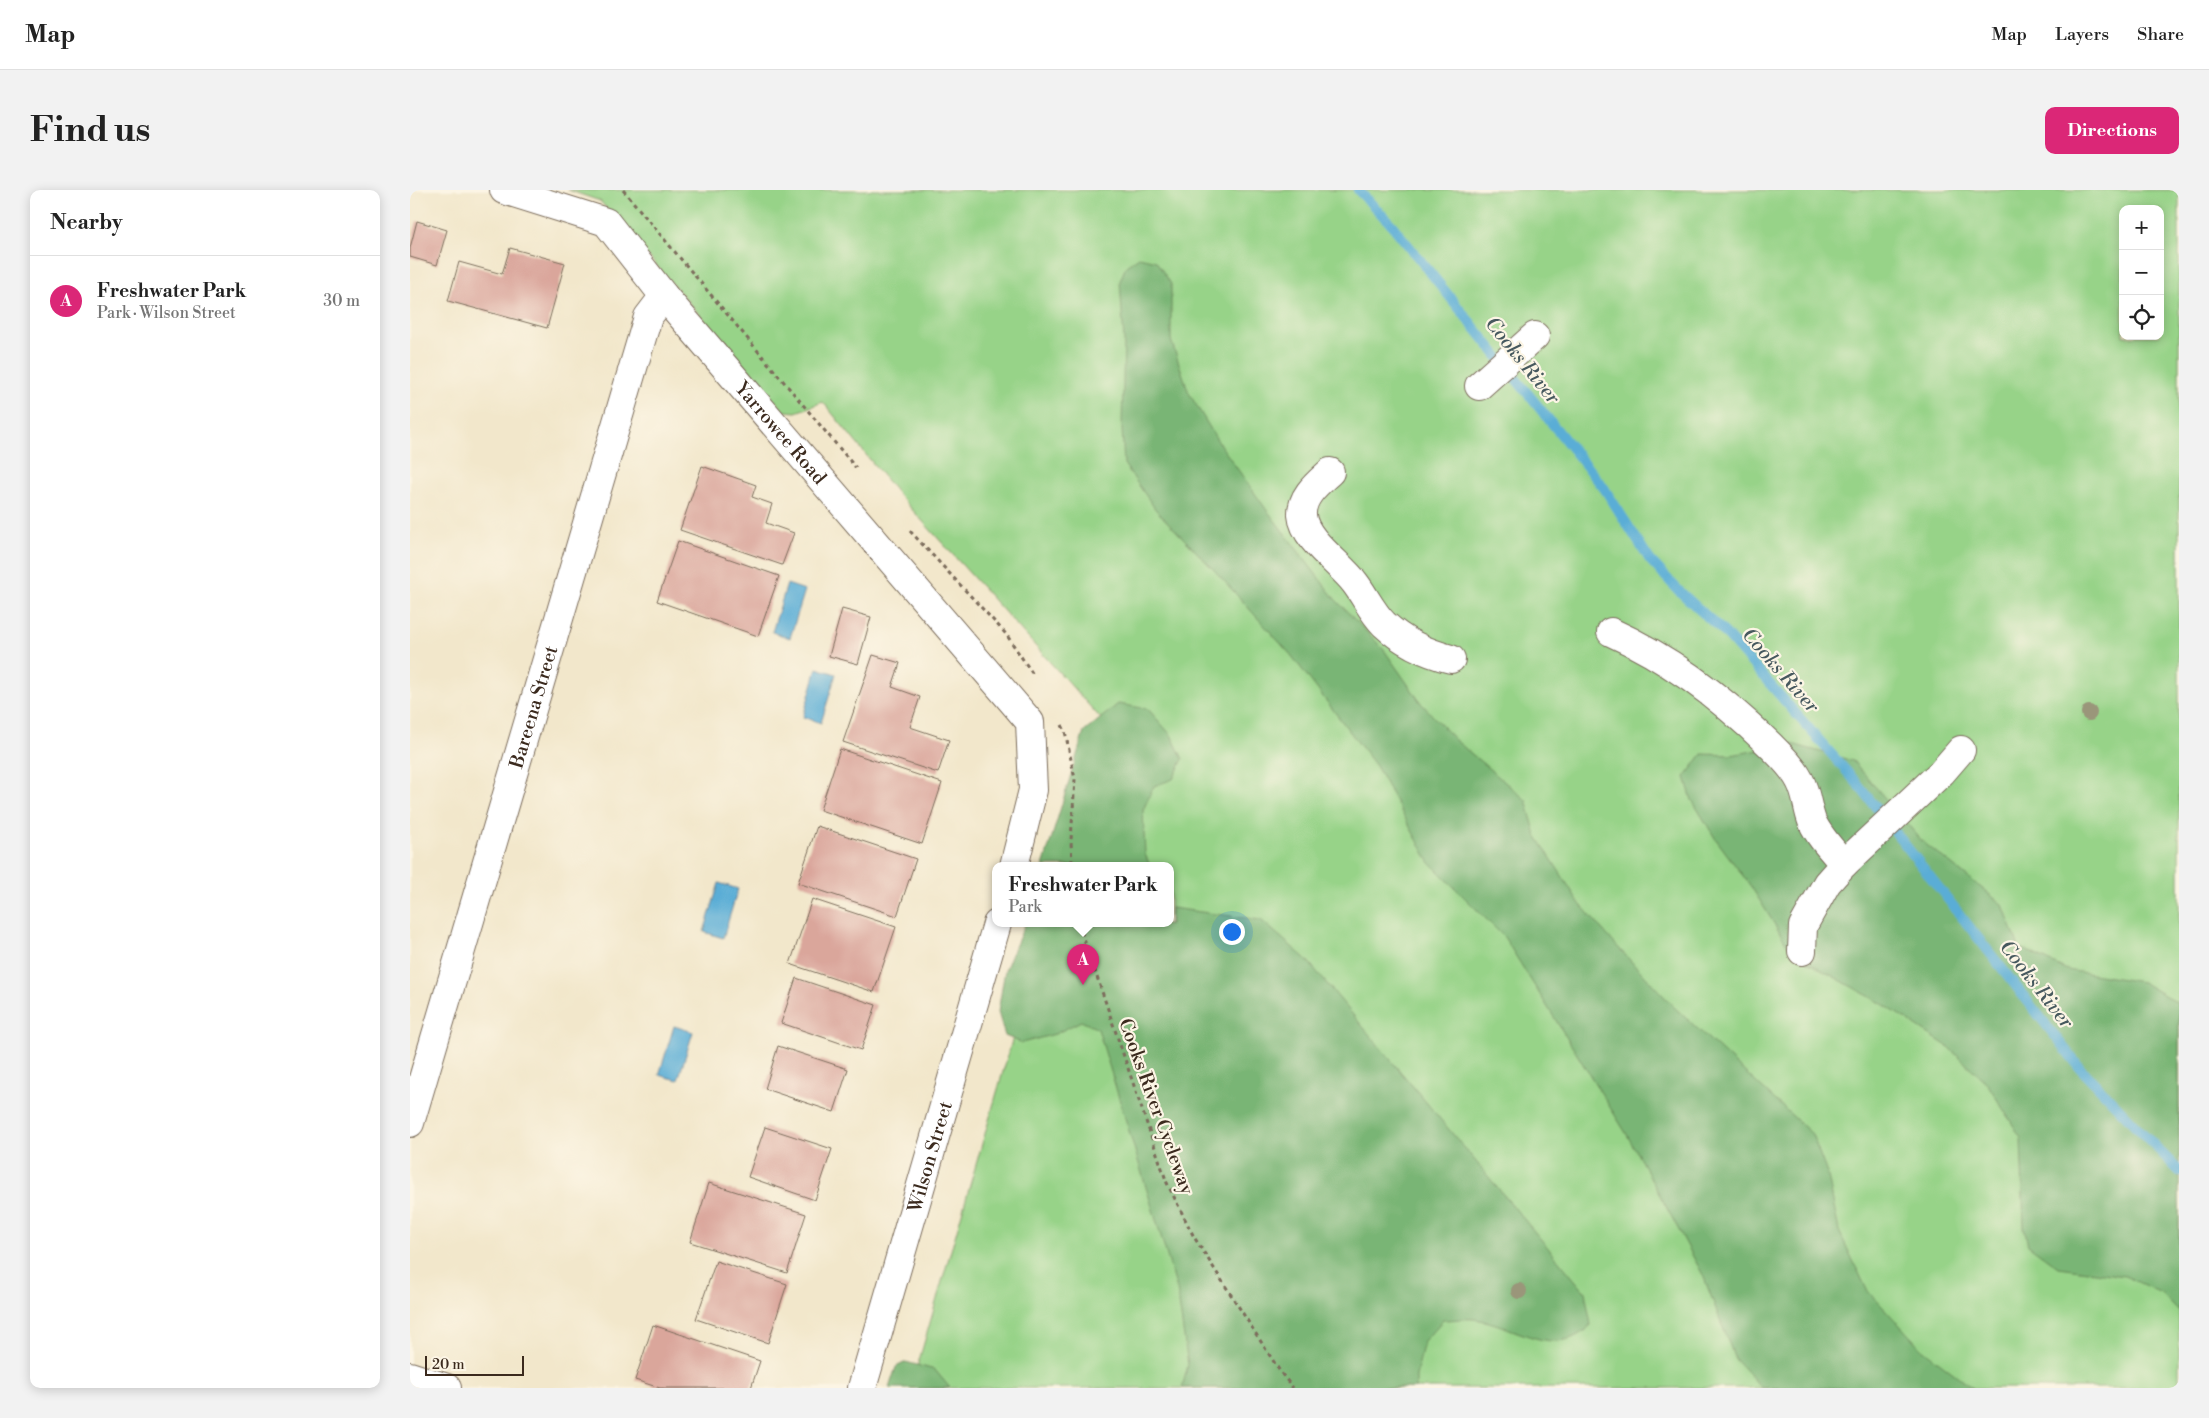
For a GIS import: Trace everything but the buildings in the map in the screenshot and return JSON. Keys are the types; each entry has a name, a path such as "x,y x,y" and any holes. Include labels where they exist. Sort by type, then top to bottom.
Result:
{"street":[{"name":"Yarrowee Road","path":"504,190 606,222 664,296 1030,722 1033,790 1015,862"},
{"name":"Bareena Street","path":"410,1122 648,317 664,296"},
{"path":"1479,386 1535,336"},
{"path":"1330,472 1309,494 1304,503 1302,515 1310,532 1322,549 1356,584 1383,623 1425,650 1450,659"},
{"path":"1611,632 1633,642 1720,701 1784,759 1800,781 1812,822 1844,864"},
{"path":"1802,951 1803,926 1827,883 1844,864 1914,800 1961,750"},
{"name":"Wilson Street","path":"862,1388 996,927"},
{"path":"410,1376 447,1388"}],"path":[{"name":"Cooks River Cycleway","path":"1080,927 1167,1183 1194,1237 1281,1373 1293,1388"}],"green space":[{"path":"568,190 2179,190 2179,1388 911,1388 1045,927 1174,927 1174,862 1064,862 1104,722 898,494 823,402 796,412 784,411 600,201"},
{"path":"1139,257 1156,261 1171,284 1171,340 1189,393 1219,443 1266,509 1335,599 1384,650 1421,703 1454,739 1526,800 1536,835 1580,904 1614,943 1674,1007 1812,1134 1828,1176 1839,1231 1867,1290 1922,1349 1973,1388 1762,1388 1735,1359 1703,1275 1626,1133 1504,937 1430,863 1376,766 1291,655 1216,572 1156,510 1124,464 1122,428 1124,340 1120,281 1126,266"},
{"path":"1118,704 1148,709 1171,735 1183,759 1173,779 1154,786 1143,810 1145,854 1148,862 1044,862 1084,732"},
{"path":"1792,744 1853,761 1923,842 2003,905 2019,947 2067,970 2142,982 2176,1002 2179,1008 2179,1312 2161,1293 2125,1276 2058,1267 2028,1245 2024,1228 2021,1138 1987,1083 1947,1046 1881,1003 1793,954 1752,888 1715,838 1692,800 1685,777 1702,754 1731,755"},
{"path":"1174,908 1261,920 1307,960 1585,1292 1591,1325 1577,1336 1549,1341 1534,1338 1490,1322 1474,1319 1443,1320 1424,1341 1416,1376 1416,1388 1182,1388 1188,1365 1177,1289 1098,1029 1081,1021 1055,1034 1022,1043 1005,1036 998,1012 1005,970 1024,927 1174,927"},
{"path":"906,1362 935,1370 950,1388 889,1388 896,1367"}],"water":[{"path":"787,584 805,590 790,638 772,632"},
{"path":"817,668 836,674 821,723 803,717"},
{"path":"719,883 738,889 723,938 704,932"},
{"path":"674,1026 693,1032 678,1080 659,1075"}],"waterway":[{"name":"Cooks River","path":"1358,190 1391,224 1604,488 1650,560 1678,590 1725,633 1856,782 2080,1068 2179,1171"}],"place":[{"name":"Freshwater Park","path":"1083,985"}]}
